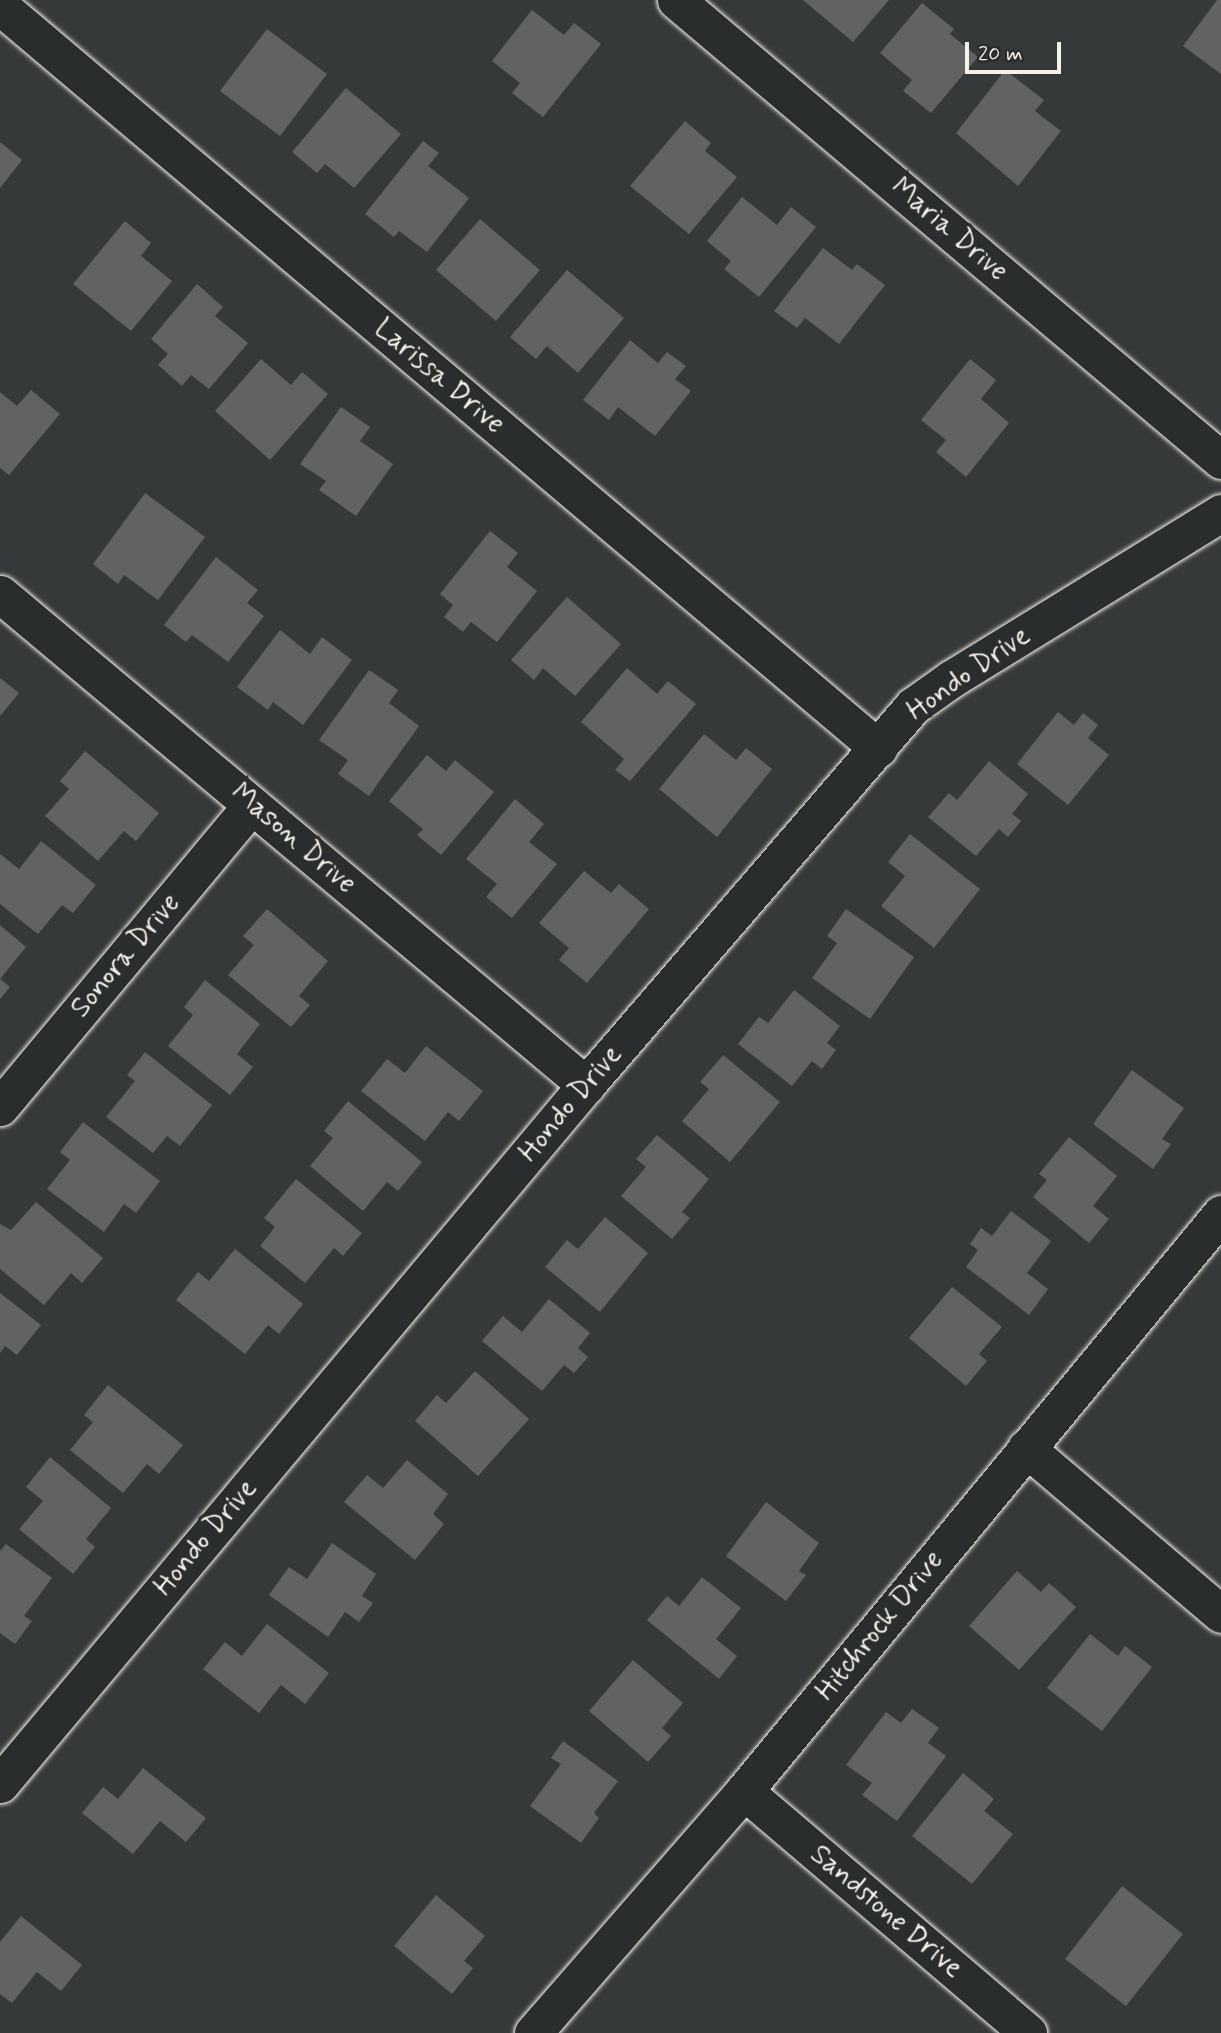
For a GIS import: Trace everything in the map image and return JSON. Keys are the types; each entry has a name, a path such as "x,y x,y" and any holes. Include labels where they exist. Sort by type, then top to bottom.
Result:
{"street":[{"name":"Maria Drive","path":"676,0 1221,460"},
{"name":"Larissa Drive","path":"0,6 878,748"},
{"name":"Hondo Drive","path":"0,1784 586,1085 913,706 951,679 1221,513"},
{"name":"Mason Drive","path":"0,594 586,1085"},
{"name":"Sonora Drive","path":"0,1107 253,805"},
{"name":"Hitchrock Drive","path":"533,2033 744,1791 1221,1214"},
{"path":"1026,1448 1221,1614"},
{"name":"Sandstone Drive","path":"744,1791 1028,2033"}],"building":[{"path":"803,0 889,0 853,42"},
{"path":"1217,0 1221,0 1221,74 1183,46"},
{"path":"922,3 954,29 950,34 978,57 931,113 903,91 912,80 880,53"},
{"path":"532,10 564,35 574,23 601,44 543,117 512,93 520,83 492,61"},
{"path":"267,29 327,74 280,136 220,91"},
{"path":"1005,70 1044,100 1035,111 1061,131 1018,186 956,133"},
{"path":"346,88 401,134 354,188 325,164 317,173 292,152"},
{"path":"685,121 711,143 705,151 737,177 689,234 630,186"},
{"path":"423,141 439,153 428,166 469,198 427,252 399,231 394,237 365,214"},
{"path":"0,142 22,160 0,188"},
{"path":"742,197 777,225 791,207 816,227 759,297 724,269 731,261 707,241"},
{"path":"480,219 540,270 496,321 436,270"},
{"path":"125,221 151,243 141,256 172,281 131,331 73,284"},
{"path":"823,248 852,270 857,264 885,285 839,344 805,318 797,328 774,311"},
{"path":"567,270 624,318 578,373 547,346 536,359 510,337"},
{"path":"197,284 223,307 215,316 248,343 209,389 191,375 182,386 158,365 168,354 151,339"},
{"path":"630,340 658,363 667,352 686,366 675,379 691,391 655,436 618,407 609,420 583,400"},
{"path":"261,359 291,385 302,372 328,394 270,460 215,411"},
{"path":"970,359 996,380 981,399 1009,423 966,477 936,452 946,440 921,420"},
{"path":"31,390 60,414 9,475 0,468 0,392 17,406"},
{"path":"341,407 370,427 360,441 393,464 356,516 319,490 326,481 300,464"},
{"path":"145,493 205,537 158,600 124,575 118,584 93,564"},
{"path":"490,531 518,553 507,567 537,591 497,642 471,622 463,632 444,617 453,605 440,594"},
{"path":"216,557 258,590 247,603 264,616 228,662 192,635 186,642 164,625"},
{"path":"567,597 621,644 575,696 543,668 534,680 511,660"},
{"path":"280,630 310,654 322,637 352,660 303,725 273,702 268,710 237,687"},
{"path":"627,668 657,694 668,681 696,704 630,781 615,770 624,759 581,722"},
{"path":"369,670 398,690 389,703 419,726 369,796 338,774 348,760 319,740"},
{"path":"0,678 19,693 0,716"},
{"path":"1058,712 1074,725 1083,713 1098,725 1088,738 1109,755 1068,805 1017,764"},
{"path":"704,734 736,760 746,748 772,769 717,837 659,789"},
{"path":"85,751 159,813 136,841 124,831 98,861 45,816 69,789 60,781"},
{"path":"427,755 446,771 455,760 494,792 441,855 417,835 423,829 389,801"},
{"path":"989,761 1028,794 1012,814 1021,821 1008,837 999,829 976,856 928,817 949,793 957,800"},
{"path":"515,799 544,824 529,842 557,864 512,918 486,897 497,884 466,859"},
{"path":"910,834 980,889 934,948 881,906 905,876 888,862"},
{"path":"41,841 96,885 73,913 62,905 38,934 0,904 0,854 19,869"},
{"path":"584,871 611,893 619,884 649,909 587,983 559,960 569,948 539,923"},
{"path":"267,909 328,961 299,996 310,1005 291,1027 228,975 254,945 243,936"},
{"path":"846,909 914,957 870,1019 812,978 837,943 827,936"},
{"path":"0,925 26,947 0,979"},
{"path":"0,979 10,987 0,999"},
{"path":"205,980 260,1024 237,1054 253,1067 230,1095 168,1046 193,1015 184,1007"},
{"path":"794,990 840,1026 827,1043 836,1050 822,1069 812,1061 792,1086 738,1044 759,1017 768,1023"},
{"path":"426,1046 483,1091 459,1121 448,1112 425,1141 361,1091 387,1059 405,1073"},
{"path":"145,1052 212,1105 180,1146 167,1136 153,1153 106,1117 135,1081 127,1075"},
{"path":"723,1055 780,1102 730,1162 682,1121 709,1089 700,1082"},
{"path":"1132,1070 1184,1108 1162,1139 1171,1144 1153,1169 1093,1124"},
{"path":"348,1101 422,1162 398,1191 387,1182 363,1211 310,1166 333,1138 324,1131"},
{"path":"83,1122 160,1181 136,1213 124,1204 104,1232 47,1189 70,1160 60,1152"},
{"path":"657,1135 709,1179 682,1212 690,1218 672,1239 621,1196 646,1167 636,1159"},
{"path":"1069,1137 1117,1176 1093,1206 1109,1219 1089,1243 1033,1197 1047,1180 1039,1174"},
{"path":"296,1179 362,1233 343,1256 334,1248 305,1283 260,1246 275,1227 264,1218"},
{"path":"36,1202 103,1258 82,1283 71,1273 44,1305 0,1269 0,1224 11,1230"},
{"path":"1011,1211 1051,1241 1027,1273 1048,1289 1029,1315 966,1267 978,1250 970,1244 981,1228 992,1236"},
{"path":"605,1217 648,1253 600,1312 545,1267 567,1240 578,1249"},
{"path":"235,1249 303,1304 279,1334 268,1325 245,1354 176,1300 198,1272 209,1281"},
{"path":"952,1287 1002,1327 979,1354 987,1361 966,1386 909,1338"},
{"path":"0,1293 41,1325 17,1355 5,1346 0,1353"},
{"path":"549,1299 590,1333 578,1348 588,1357 574,1373 564,1365 542,1391 482,1341 503,1316 522,1332"},
{"path":"475,1371 529,1419 478,1476 415,1421 437,1395 446,1403"},
{"path":"108,1385 183,1445 159,1474 147,1464 123,1493 70,1450 93,1422 84,1415"},
{"path":"50,1457 111,1508 86,1539 95,1547 73,1574 19,1529 43,1501 26,1487"},
{"path":"407,1460 448,1494 433,1514 444,1524 415,1560 344,1502 367,1475 383,1488"},
{"path":"766,1502 819,1543 799,1571 806,1575 786,1601 726,1556"},
{"path":"332,1543 376,1574 362,1596 373,1603 359,1622 345,1612 328,1637 269,1595 289,1567 307,1579"},
{"path":"6,1544 52,1578 24,1616 32,1621 15,1644 0,1633 0,1551"},
{"path":"1017,1571 1041,1592 1049,1583 1076,1607 1019,1670 969,1626"},
{"path":"702,1577 741,1608 716,1639 737,1656 719,1679 647,1620 667,1596 679,1606"},
{"path":"267,1624 329,1673 305,1704 281,1685 259,1713 203,1669 225,1642 242,1656"},
{"path":"1090,1634 1118,1656 1125,1646 1152,1667 1102,1731 1047,1688"},
{"path":"633,1660 683,1703 662,1728 671,1736 648,1762 589,1711"},
{"path":"912,1709 939,1728 928,1743 946,1756 897,1821 862,1795 872,1783 846,1765 886,1712 901,1723"},
{"path":"563,1741 618,1781 594,1813 599,1818 581,1843 530,1806 561,1764 551,1758"},
{"path":"143,1768 206,1818 186,1842 160,1821 133,1854 82,1813 103,1787 118,1799"},
{"path":"963,1773 994,1799 984,1811 1013,1834 972,1884 912,1836"},
{"path":"1122,1886 1183,1934 1126,2006 1065,1959"},
{"path":"436,1895 485,1936 464,1961 473,1968 452,1994 394,1946"},
{"path":"21,1916 82,1965 61,1991 37,1972 12,2003 0,1994 0,1942"}]}
